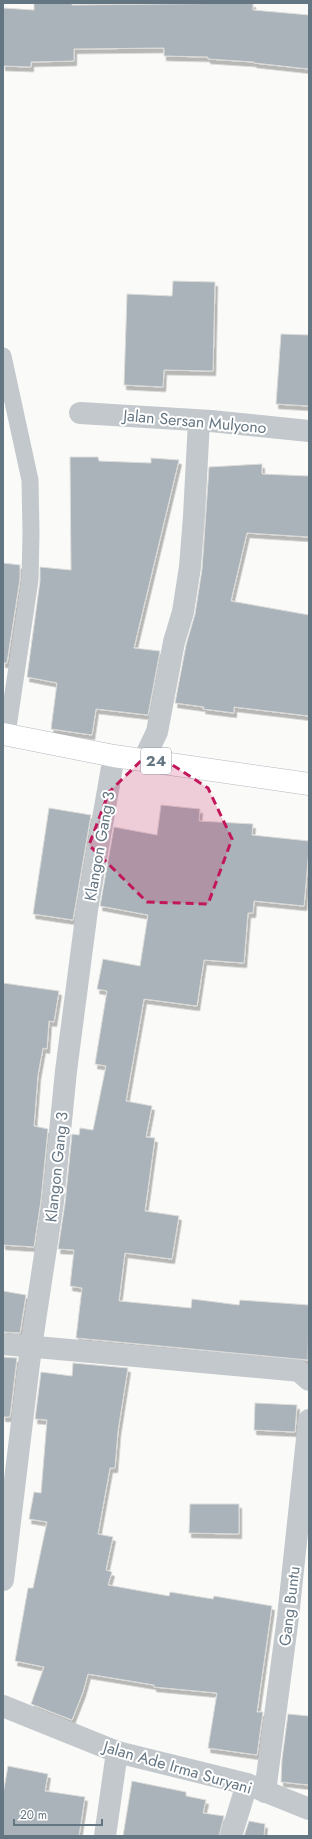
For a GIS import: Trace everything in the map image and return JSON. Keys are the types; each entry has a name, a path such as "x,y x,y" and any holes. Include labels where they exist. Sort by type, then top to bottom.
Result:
{"highway":[{"name":"24","path":"5,734 114,756 144,759 309,784"}],"street":[{"name":"Jalan Sersan Mulyono","path":"80,413 199,421 309,431"},
{"path":"144,759 158,732 174,642 183,612 190,566 199,421"},
{"name":"Klangon Gang 3","path":"3,1580 31,1347 53,1202 66,1072 87,910 114,756"},
{"path":"3,1344 299,1371 308,1378"},
{"name":"Gang Buntu","path":"231,1836 256,1788 288,1617 309,1420"},
{"name":"Jalan Ade Irma Suryani","path":"3,1706 117,1752 256,1788 309,1809"},
{"path":"105,1836 117,1752"}],"lane":[{"path":"3,356 30,480 31,533 30,580 5,734"}],"highlighted area":[{"path":"151,751 208,788 232,839 208,904 147,902 89,845 109,792"}],"building":[{"path":"34,3 72,3 72,5 253,3 253,10 309,15 309,69 254,62 208,59 208,57 164,56 164,48 74,49 74,61 31,62 31,67 3,66 3,8 34,10"},
{"path":"173,281 215,282 213,371 164,370 163,387 124,385 127,294 172,296"},
{"path":"281,334 309,335 309,406 276,404"},
{"path":"70,457 98,457 99,461 151,463 151,458 179,460 134,648 160,651 148,715 96,709 92,735 51,729 57,683 27,677 40,581 40,567 71,570"},
{"path":"262,464 262,474 309,476 309,537 247,533 231,601 309,615 309,716 234,707 234,713 203,709 204,707 175,703 186,645 195,614 202,569 209,467"},
{"path":"3,563 20,565 20,579 7,663 3,663"},
{"path":"161,805 200,809 199,821 253,824 252,835 309,841 309,849 304,906 254,901 253,913 248,913 244,963 204,960 197,1006 144,999 126,1101 152,1106 146,1137 155,1138 145,1211 179,1216 172,1259 125,1253 119,1301 191,1308 192,1299 239,1305 240,1300 309,1305 308,1360 76,1338 82,1288 70,1286 74,1250 58,1249 65,1203 72,1134 79,1135 80,1128 93,1130 106,1066 95,1064 107,991 97,989 103,959 140,966 148,915 100,906 114,827 157,835"},
{"path":"49,808 91,815 73,920 33,914"},
{"path":"3,983 59,991 54,1022 49,1021 47,1049 43,1048 38,1075 34,1126 48,1129 41,1200 34,1247 3,1245"},
{"path":"3,1291 26,1295 20,1333 3,1332"},
{"path":"3,1357 17,1358 10,1417 3,1417"},
{"path":"73,1363 128,1368 118,1431 115,1468 110,1468 98,1534 113,1537 106,1570 112,1572 108,1585 169,1596 170,1592 213,1599 214,1596 272,1606 257,1712 263,1712 257,1755 208,1748 217,1693 154,1687 154,1685 88,1674 72,1720 31,1704 44,1667 15,1661 28,1588 33,1588 47,1522 29,1519 34,1492 41,1493 47,1420 35,1419 41,1372 72,1376"},
{"path":"255,1403 297,1405 295,1432 254,1430"},
{"path":"190,1504 239,1504 239,1534 189,1533"},
{"path":"288,1714 309,1716 309,1785 281,1782 282,1759"},
{"path":"8,1766 48,1774 45,1791 85,1797 79,1836 3,1836 3,1794"},
{"path":"132,1781 186,1792 186,1796 206,1800 203,1813 224,1816 219,1836 123,1836"},
{"path":"249,1821 265,1824 264,1836 244,1836"}]}
